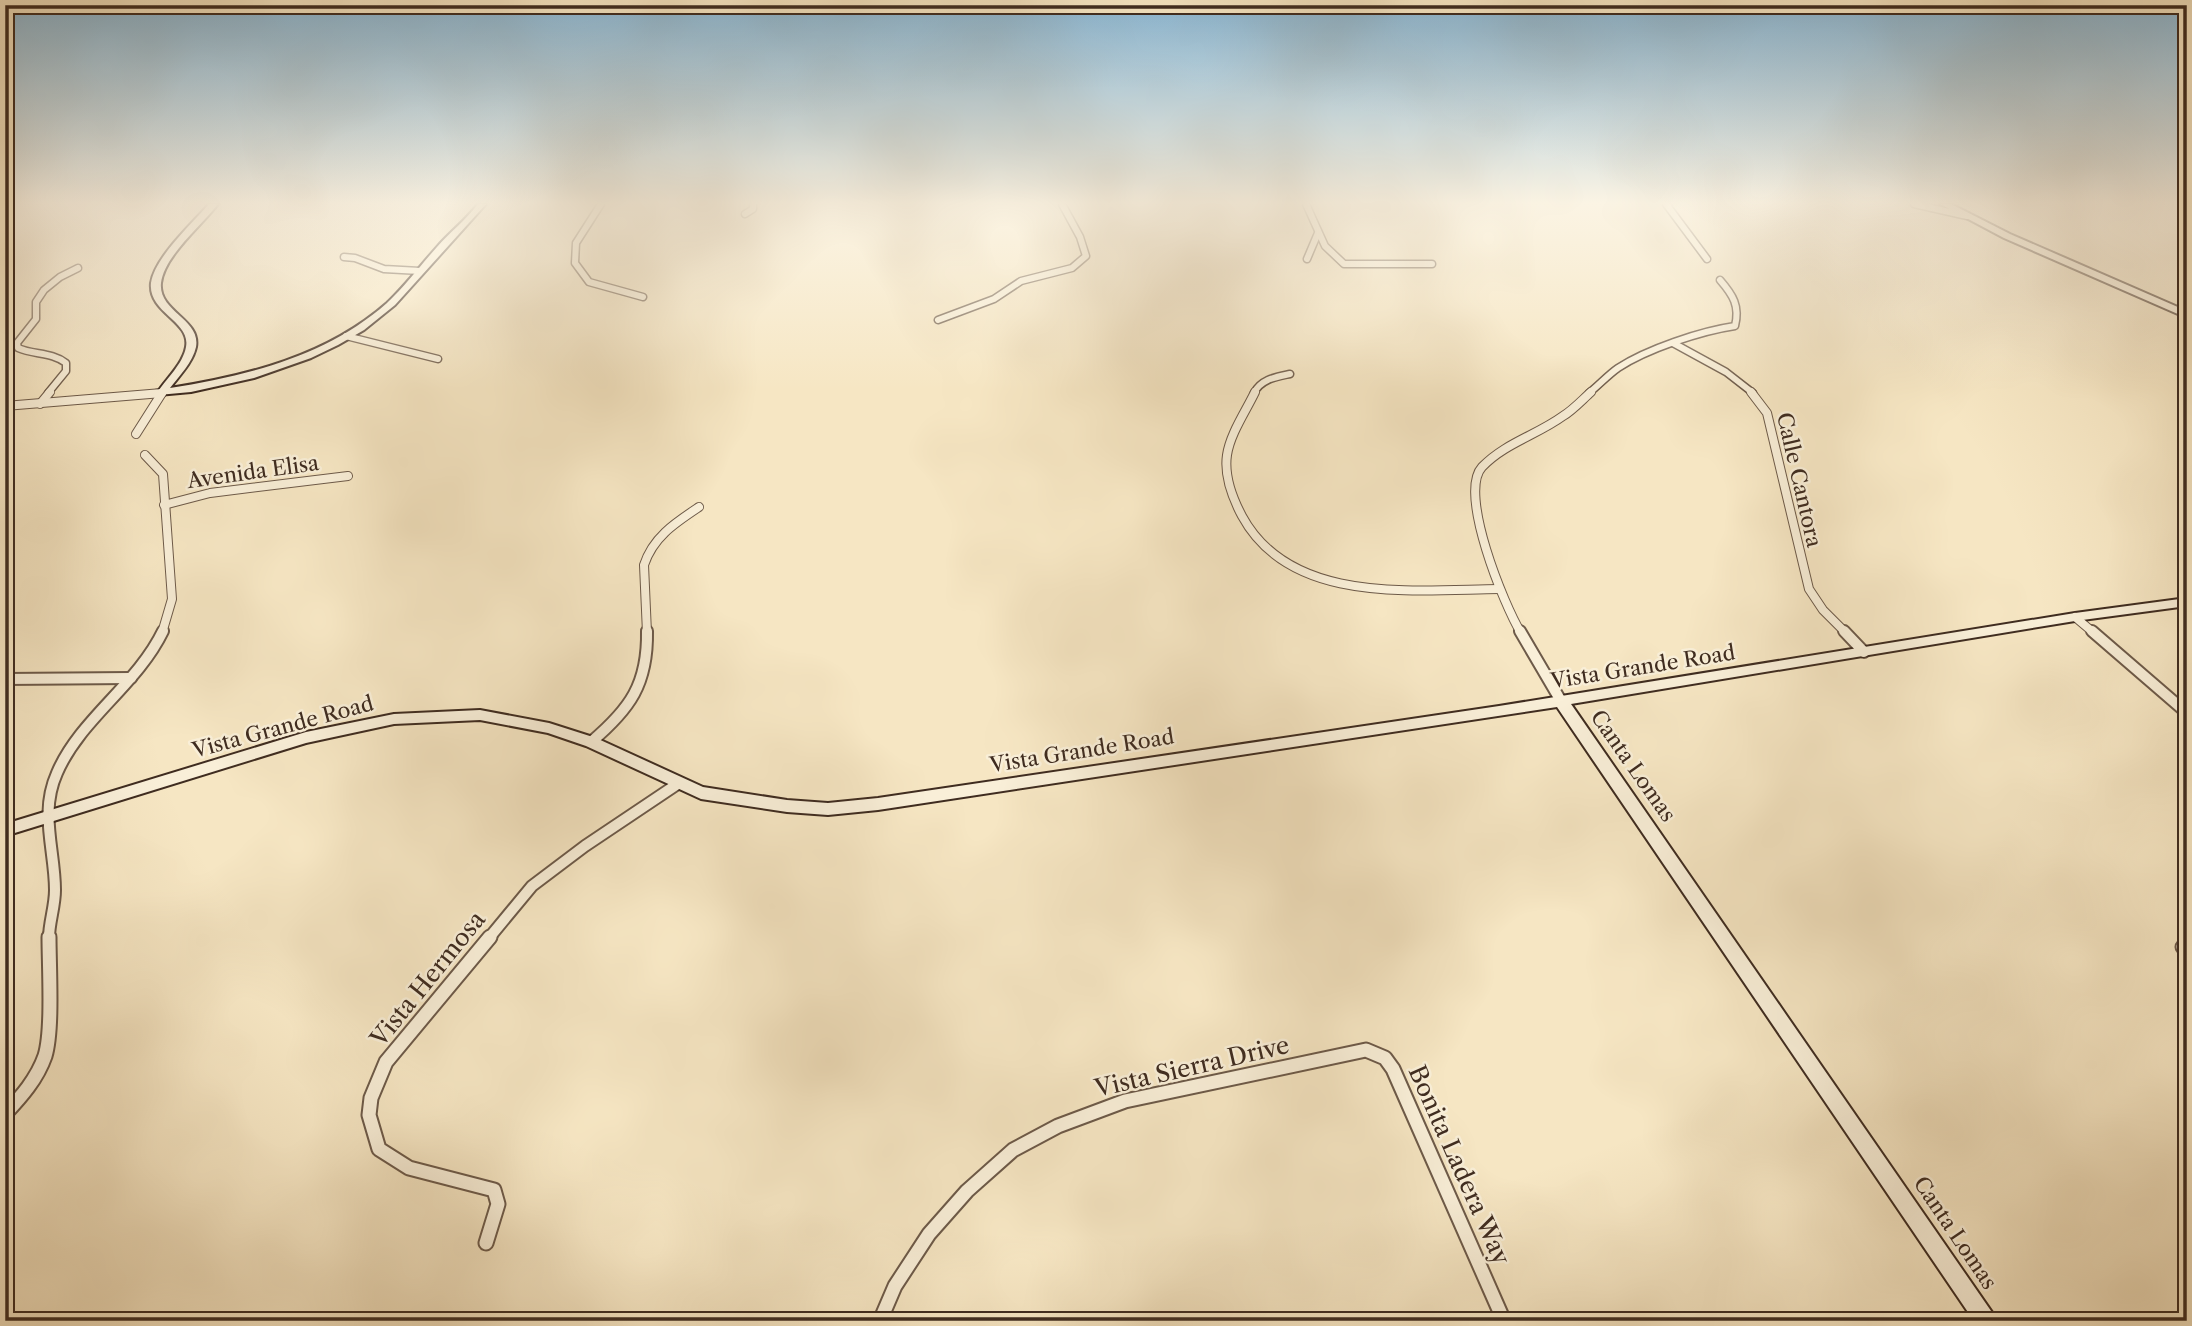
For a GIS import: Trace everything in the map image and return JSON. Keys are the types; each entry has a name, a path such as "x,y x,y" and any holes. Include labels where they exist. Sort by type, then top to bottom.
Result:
{"street":[{"path":"136,434 185,360 191,345 187,330 159,302 157,279 164,266"},
{"path":"376,266 384,269 420,271"},
{"path":"5,406 162,393 211,386 274,368 346,336 386,309 425,266"},
{"path":"577,266 589,282 643,297"},
{"path":"938,320 994,299 1021,281 1074,266"},
{"path":"2078,266 2187,315"},
{"path":"40,404 66,371 66,363 55,356 24,352 17,343 37,320 39,310 36,302 42,292 63,274 78,268"},
{"name":"Canta Lomas","path":"1720,280 1738,304 1740,312 1735,326 1713,330 1618,368 1564,416 1498,452 1483,464 1476,477 1474,493 1489,562 1508,612 1561,701 1987,1321"},
{"path":"346,336 438,359"},
{"name":"Calle Cantora","path":"1674,344 1740,380 1759,398 1767,413 1809,589 1823,610 1864,652"},
{"path":"1290,374 1270,378 1257,387 1227,452 1226,462 1235,501 1246,528 1258,544 1286,566 1325,581 1387,588 1499,589"},
{"path":"5,1114 35,1079 47,1045 49,925 56,908 45,818 48,794 60,768 160,639 170,614 172,599 163,474 145,455"},
{"name":"Avenida Elisa","path":"164,505 211,493 348,476"},
{"path":"591,742 628,708 644,676 644,565 648,553 669,527 699,507"},
{"name":"Vista Grande Road","path":"5,830 306,738 394,719 480,715 549,728 591,742 701,793 828,809 878,804 1561,701 2075,617 2187,602"},
{"path":"2075,617 2187,713"},
{"path":"5,679 131,678"},
{"name":"Vista Hermosa","path":"486,1242 498,1205 494,1190 409,1168 379,1149 369,1115 371,1098 383,1069 531,886 584,846 679,783"},
{"name":"Bonita Ladera Way","path":"1355,1052 1366,1050 1385,1058 1393,1069 1504,1321"},
{"name":"Vista Sierra Drive","path":"880,1321 895,1286 929,1234 967,1191 1013,1150 1058,1126 1125,1101 1355,1052"}]}
